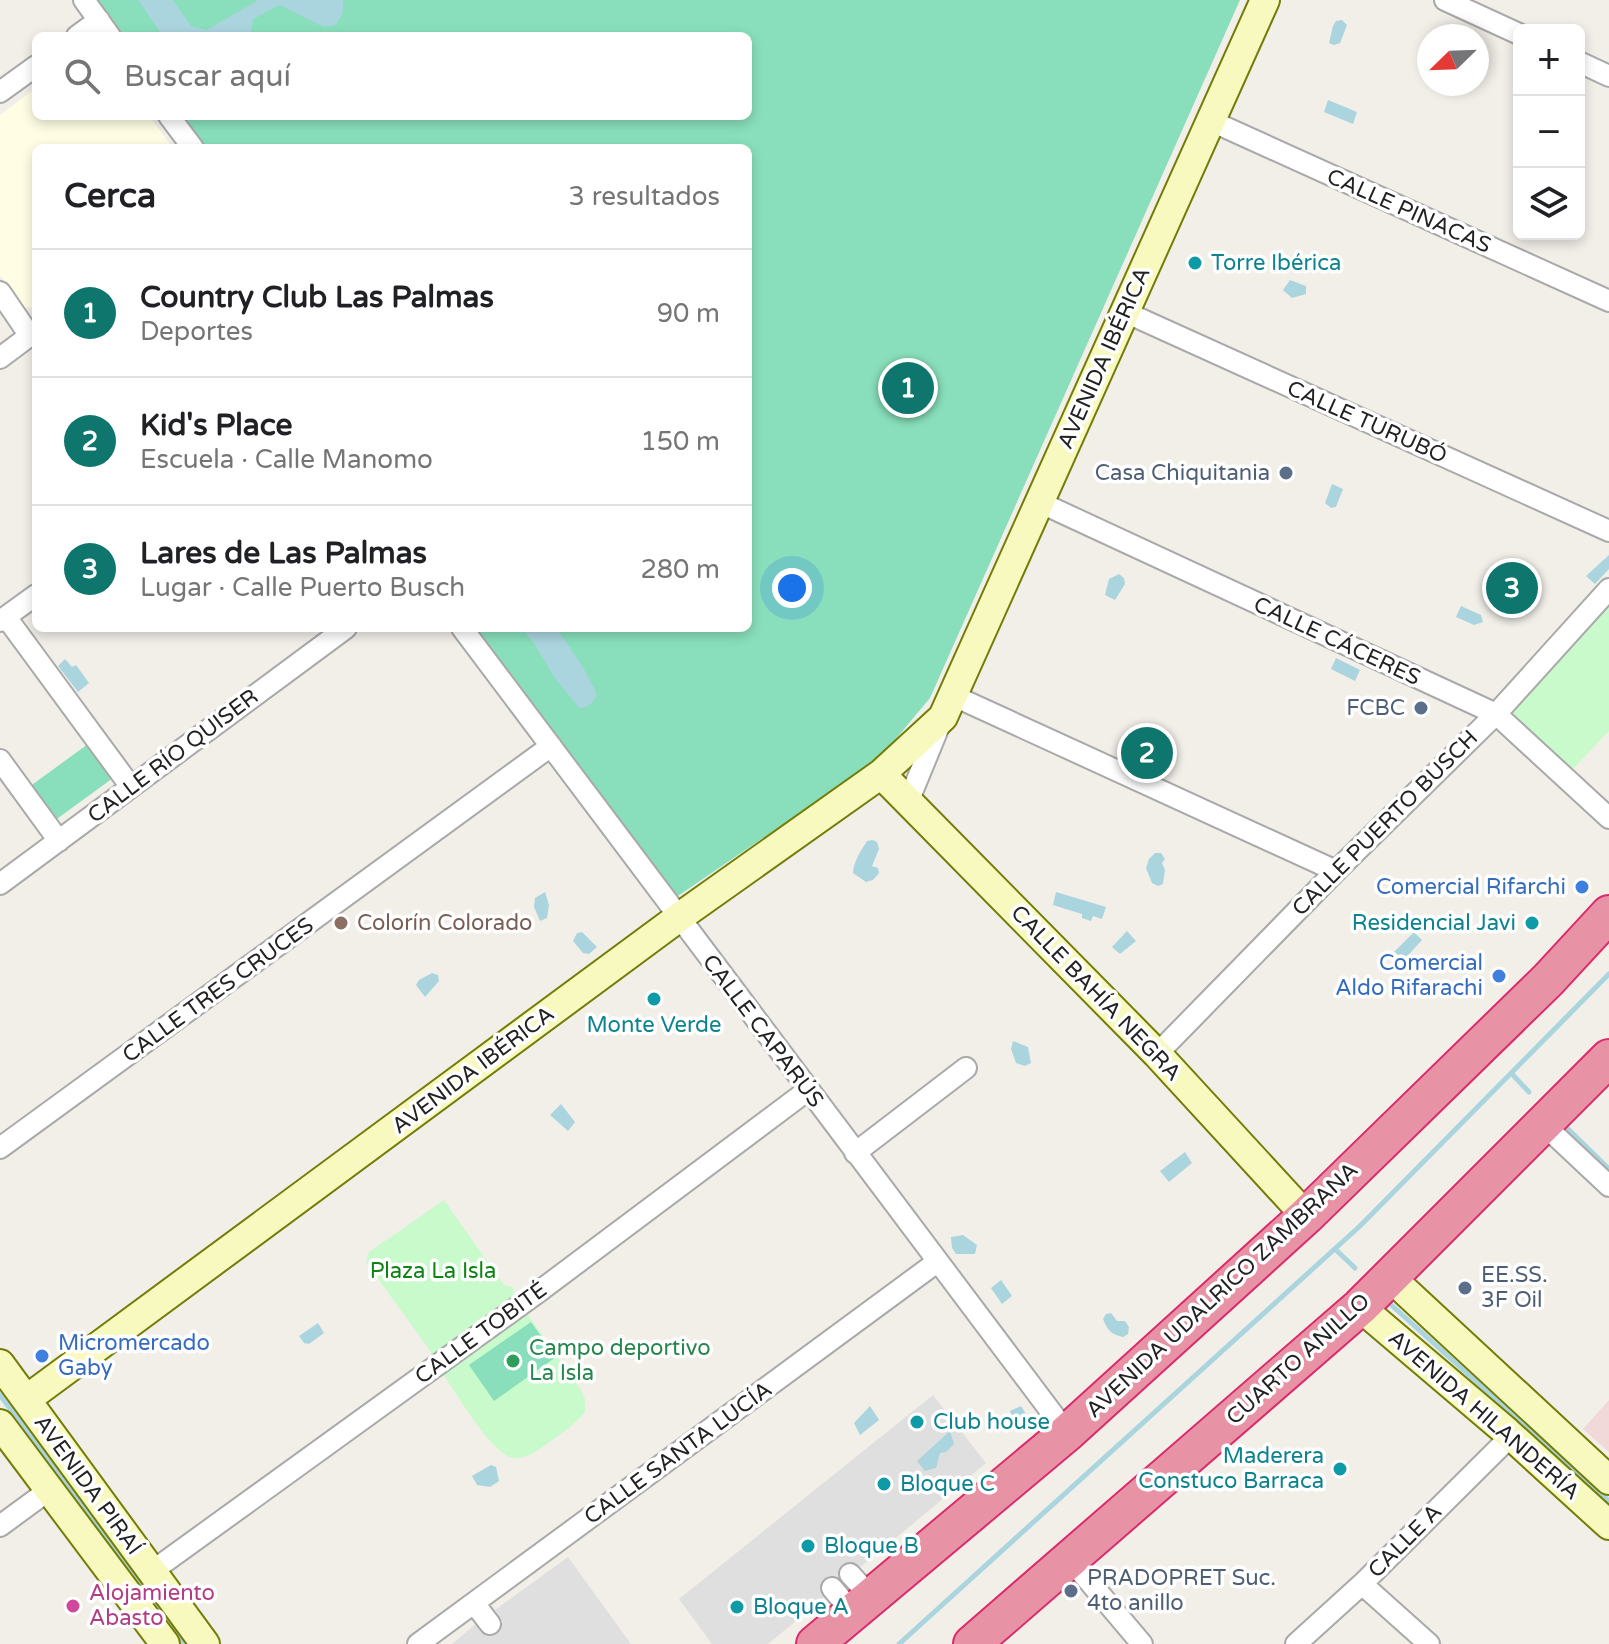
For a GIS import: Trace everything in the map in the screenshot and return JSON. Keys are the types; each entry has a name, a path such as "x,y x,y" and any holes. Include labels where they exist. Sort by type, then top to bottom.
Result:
{"highway":[{"name":"AVENIDA UDALRICO ZAMBRANA","path":"815,1644 851,1593 1067,1433 1306,1216 1548,980 1609,914"},
{"name":"CUARTO ANILLO","path":"972,1644 1360,1307 1609,1058"}],"street":[{"path":"84,0 104,28"},
{"name":"AVENIDA IBÉRICA","path":"908,802 948,706 1265,0"},
{"path":"1445,0 1513,31"},
{"path":"1585,65 1609,76"},
{"path":"0,92 32,69"},
{"path":"172,120 190,144"},
{"name":"CALLE PINACAS","path":"1209,120 1609,301"},
{"path":"0,292 32,333"},
{"name":"CALLE TURUBÓ","path":"1125,312 1609,531"},
{"path":"0,358 32,335"},
{"name":"CALLE CÁCERES","path":"1039,502 1496,714 1609,818"},
{"name":"CALLE PUERTO BUSCH","path":"1157,1054 1336,871 1496,714 1609,589"},
{"path":"32,598 3,619 131,787"},
{"name":"CALLE RÍO QUISER","path":"0,884 332,632"},
{"name":"CALLE CAPARÚS","path":"465,632 1067,1433"},
{"path":"948,706 1336,871"},
{"name":"AVENIDA IBÉRICA","path":"1,1421 25,1400 678,918 881,774 948,706"},
{"name":"CALLE TRES CRUCES","path":"0,1148 551,746"},
{"path":"0,760 59,841"},
{"name":"CALLE BAHÍA NEGRA","path":"881,774 1157,1054 1306,1216"},
{"path":"855,1153 966,1068"},
{"name":"CALLE TOBITÉ","path":"151,1572 537,1293 808,1090"},
{"path":"1543,1124 1609,1186"},
{"name":"CALLE SANTA LUCÍA","path":"418,1644 937,1262"},
{"name":"AVENIDA HILANDERÍA","path":"1389,1276 1609,1480"},
{"name":"AVENIDA HILANDERÍA","path":"1360,1307 1511,1436 1609,1525"},
{"name":"AVENIDA PIRAÍ","path":"0,1364 205,1644"},
{"name":"AVENIDA PIRAÍ","path":"1,1421 161,1643"},
{"name":"CALLE A","path":"1296,1644 1362,1584 1511,1436"},
{"path":"0,1526 49,1490"},
{"path":"1071,1560 1142,1644"},
{"path":"1362,1584 1429,1644"},
{"path":"474,1603 490,1624"}],"shaded area":[{"path":"32,91 32,120 152,120 170,144 32,144 32,308 22,307 0,275 0,115"},
{"path":"933,1395 986,1463 768,1644 712,1644 679,1599"},
{"path":"1609,1400 1609,1452 1583,1429"},
{"path":"568,1557 631,1644 452,1644 477,1623 486,1634 503,1622 495,1610"}],"green space":[{"path":"95,0 1240,0 930,698 879,759 672,900 472,632 752,632 752,144 202,144 184,120 752,120 752,32 119,32"},
{"path":"1609,603 1609,731 1568,774 1507,716"},
{"path":"88,744 113,778 54,821 29,787"},
{"name":"Plaza La Isla","path":"444,1200 504,1285 513,1287 513,1300 433,1355 366,1262 369,1252"},
{"path":"526,1312 581,1390 585,1412 535,1452 513,1458 504,1454 484,1434 442,1373"},
{"name":"Campo deportivo La Isla","path":"531,1322 556,1357 494,1401 469,1365"}],"water":[{"path":"138,0 173,0 191,26 207,30 258,0 343,0 343,12 336,25 324,27 280,5 253,19 251,32 160,32"},
{"path":"1342,20 1347,25 1340,43 1329,43 1333,26 1336,21"},
{"path":"1328,100 1357,112 1353,124 1324,112"},
{"path":"1290,280 1306,286 1306,294 1292,298 1283,290"},
{"path":"1332,484 1343,489 1336,507 1331,508 1325,503"},
{"path":"1609,555 1609,569 1595,584 1586,576"},
{"path":"1119,574 1125,584 1115,600 1105,595 1109,579"},
{"path":"1461,606 1481,615 1483,622 1474,625 1456,617"},
{"path":"524,632 559,632 597,694 590,704 579,708 554,677"},
{"path":"1336,658 1360,670 1355,681 1331,669"},
{"path":"65,659 72,667 76,665 89,683 78,692 58,666"},
{"path":"873,840 879,849 872,866 878,868 879,873 866,882 853,873 867,841"},
{"path":"1155,853 1161,853 1165,859 1162,863 1165,870 1163,884 1158,886 1152,883 1146,868"},
{"path":"545,892 549,905 547,918 540,921 534,907 535,898"},
{"path":"1056,892 1106,907 1102,919 1093,916 1091,921 1082,918 1082,914 1053,905"},
{"path":"1127,931 1136,941 1120,954 1112,947"},
{"path":"582,932 597,947 589,954 583,953 573,941 577,933"},
{"path":"1414,932 1422,940 1404,960 1394,952"},
{"path":"432,973 438,975 439,981 425,997 416,985"},
{"path":"1013,1041 1028,1047 1031,1063 1025,1066 1016,1063 1011,1049"},
{"path":"561,1104 575,1122 568,1131 550,1115"},
{"path":"1185,1152 1192,1163 1169,1182 1160,1171"},
{"path":"963,1235 977,1245 975,1254 956,1254 952,1248 951,1237"},
{"path":"1001,1280 1012,1296 1002,1304 991,1288"},
{"path":"1111,1313 1117,1321 1125,1321 1129,1327 1128,1334 1123,1337 1108,1329 1103,1319"},
{"path":"318,1323 324,1333 309,1344 304,1343 299,1336"},
{"path":"870,1406 879,1420 860,1435 854,1423"},
{"path":"1021,1406 1031,1422 1027,1428 1017,1429 1010,1411"},
{"path":"950,1431 954,1444 946,1452 940,1453 936,1468 925,1471 917,1461"},
{"path":"491,1465 496,1467 499,1481 490,1487 477,1485 472,1476"}],"waterway":[{"path":"899,1644 1360,1226 1609,974"},
{"path":"1511,1073 1529,1092"},
{"path":"1563,1124 1609,1169"},
{"path":"1335,1249 1355,1268"},
{"path":"1388,1302 1609,1501"},
{"path":"0,1395 185,1644"}],"place":[{"name":"Torre Ibérica","path":"1195,263"},
{"name":"Country Club Las Palmas","path":"908,388"},
{"name":"Casa Chiquitania","path":"1286,473"},
{"name":"Lares de Las Palmas","path":"1512,588"},
{"name":"FCBC","path":"1421,708"},
{"name":"Kid's Place","path":"1147,753"},
{"name":"Comercial Rifarchi","path":"1582,887"},
{"name":"Colorín Colorado","path":"341,923"},
{"name":"Residencial Javi","path":"1532,923"},
{"name":"Comercial Aldo Rifarachi","path":"1499,976"},
{"name":"Monte Verde","path":"654,999"},
{"name":"EE.SS. 3F Oil","path":"1465,1288"},
{"name":"Micromercado Gaby","path":"42,1356"},
{"name":"Campo deportivo La Isla","path":"513,1361"},
{"name":"Club house","path":"917,1422"},
{"name":"Maderera Constuco Barraca","path":"1340,1469"},
{"name":"Bloque C","path":"884,1484"},
{"name":"Bloque B","path":"808,1546"},
{"name":"PRADOPRET Suc. 4to anillo","path":"1071,1591"},
{"name":"Alojamiento Abasto","path":"73,1606"},
{"name":"Bloque A","path":"737,1607"}]}
